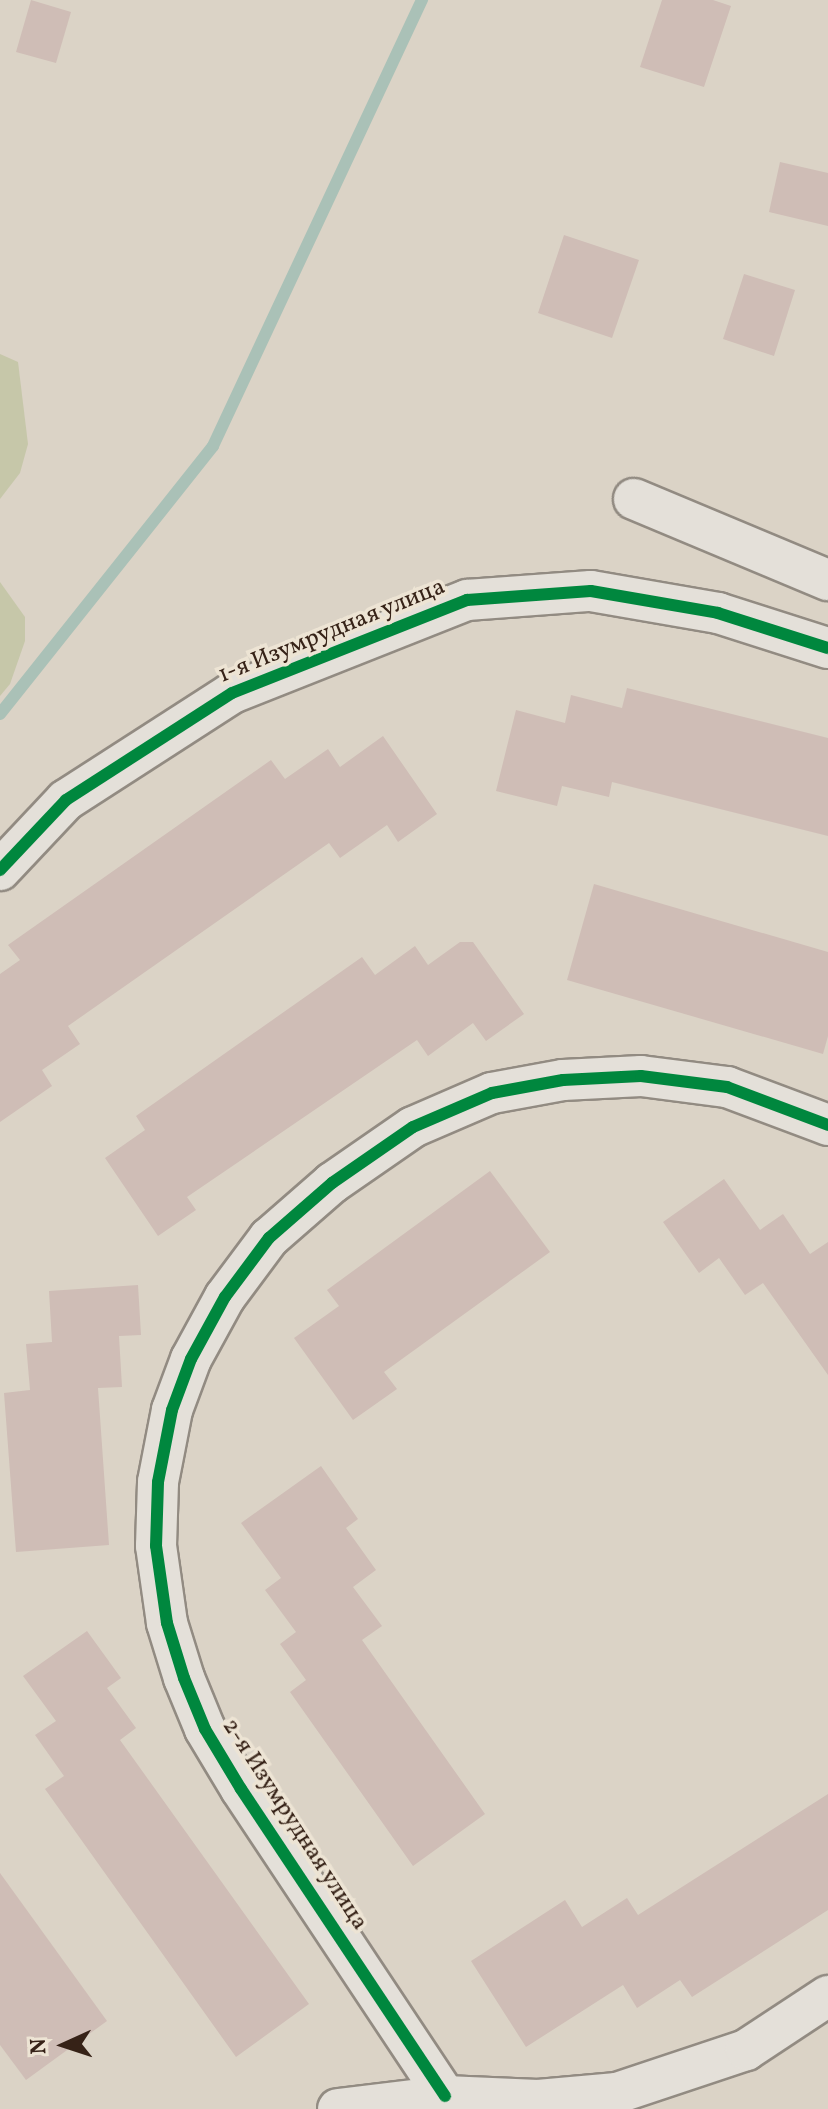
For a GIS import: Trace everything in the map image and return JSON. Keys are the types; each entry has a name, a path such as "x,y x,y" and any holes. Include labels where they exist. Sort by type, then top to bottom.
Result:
{"street":[{"path":"634,499 828,580"},
{"name":"1-я Изумрудная улица","path":"0,870 66,800 232,693 467,600 591,591 718,613 828,648"},
{"name":"2-я Изумрудная улица","path":"445,2096 241,1789 205,1729 184,1678 167,1623 156,1546 158,1482 172,1410 191,1359 225,1297 279,1229 332,1183 413,1127 492,1093 563,1080 641,1076 727,1087 828,1125"},
{"path":"338,2109 445,2096 538,2100 617,2093 746,2050 828,1996"}],"green space":[{"path":"0,354 18,362 28,444 20,473 0,499"},
{"path":"0,582 25,617 25,641 10,684 0,696"}],"building":[{"path":"31,0 71,12 56,63 16,52"},
{"path":"662,0 713,0 731,6 704,87 640,67"},
{"path":"780,162 828,173 828,226 769,212"},
{"path":"564,235 639,260 612,338 538,313"},
{"path":"744,274 795,290 774,356 723,339"},
{"path":"627,688 828,738 828,836 612,782 609,797 562,786 557,806 496,791 516,710 565,723 571,695 622,708"},
{"path":"383,736 437,814 398,842 387,825 340,858 329,843 68,1026 80,1044 42,1070 52,1086 0,1122 0,974 20,960 8,945 271,760 285,779 328,749 340,767"},
{"path":"594,884 828,952 828,1036 823,1054 567,980"},
{"path":"460,942 473,942 524,1014 486,1041 473,1023 428,1056 417,1040 187,1197 196,1210 158,1236 105,1158 145,1130 136,1116 362,957 375,975 415,946 428,965"},
{"path":"490,1171 550,1252 384,1372 397,1389 353,1420 294,1338 339,1306 327,1290"},
{"path":"724,1179 760,1230 783,1214 810,1254 828,1242 828,1375 763,1283 745,1295 719,1258 699,1273 663,1222"},
{"path":"138,1285 141,1335 119,1336 122,1387 98,1388 109,1545 16,1552 4,1393 30,1390 26,1344 52,1342 49,1291"},
{"path":"321,1466 358,1519 346,1528 376,1570 353,1587 382,1626 362,1640 485,1814 413,1866 290,1692 306,1680 280,1644 296,1632 265,1590 281,1578 241,1523"},
{"path":"87,1631 121,1678 107,1688 136,1728 120,1740 309,2004 236,2057 45,1789 64,1776 35,1735 56,1721 23,1676"},
{"path":"828,1794 828,1910 692,1997 680,1980 637,2008 623,1985 526,2047 471,1961 565,1900 582,1927 627,1898 638,1915"},
{"path":"0,1873 107,2021 26,2080 0,2045"}],"waterway":[{"path":"0,714 213,446 422,0"}],"cycle path":[{"path":"0,870 66,800 232,693 467,600 591,591 718,613 828,648"},
{"path":"445,2096 241,1789 205,1729 184,1678 167,1623 156,1546 158,1482 172,1410 191,1359 225,1297 269,1238 332,1183 413,1127 492,1093 563,1080 641,1076 727,1087 828,1125"}]}
